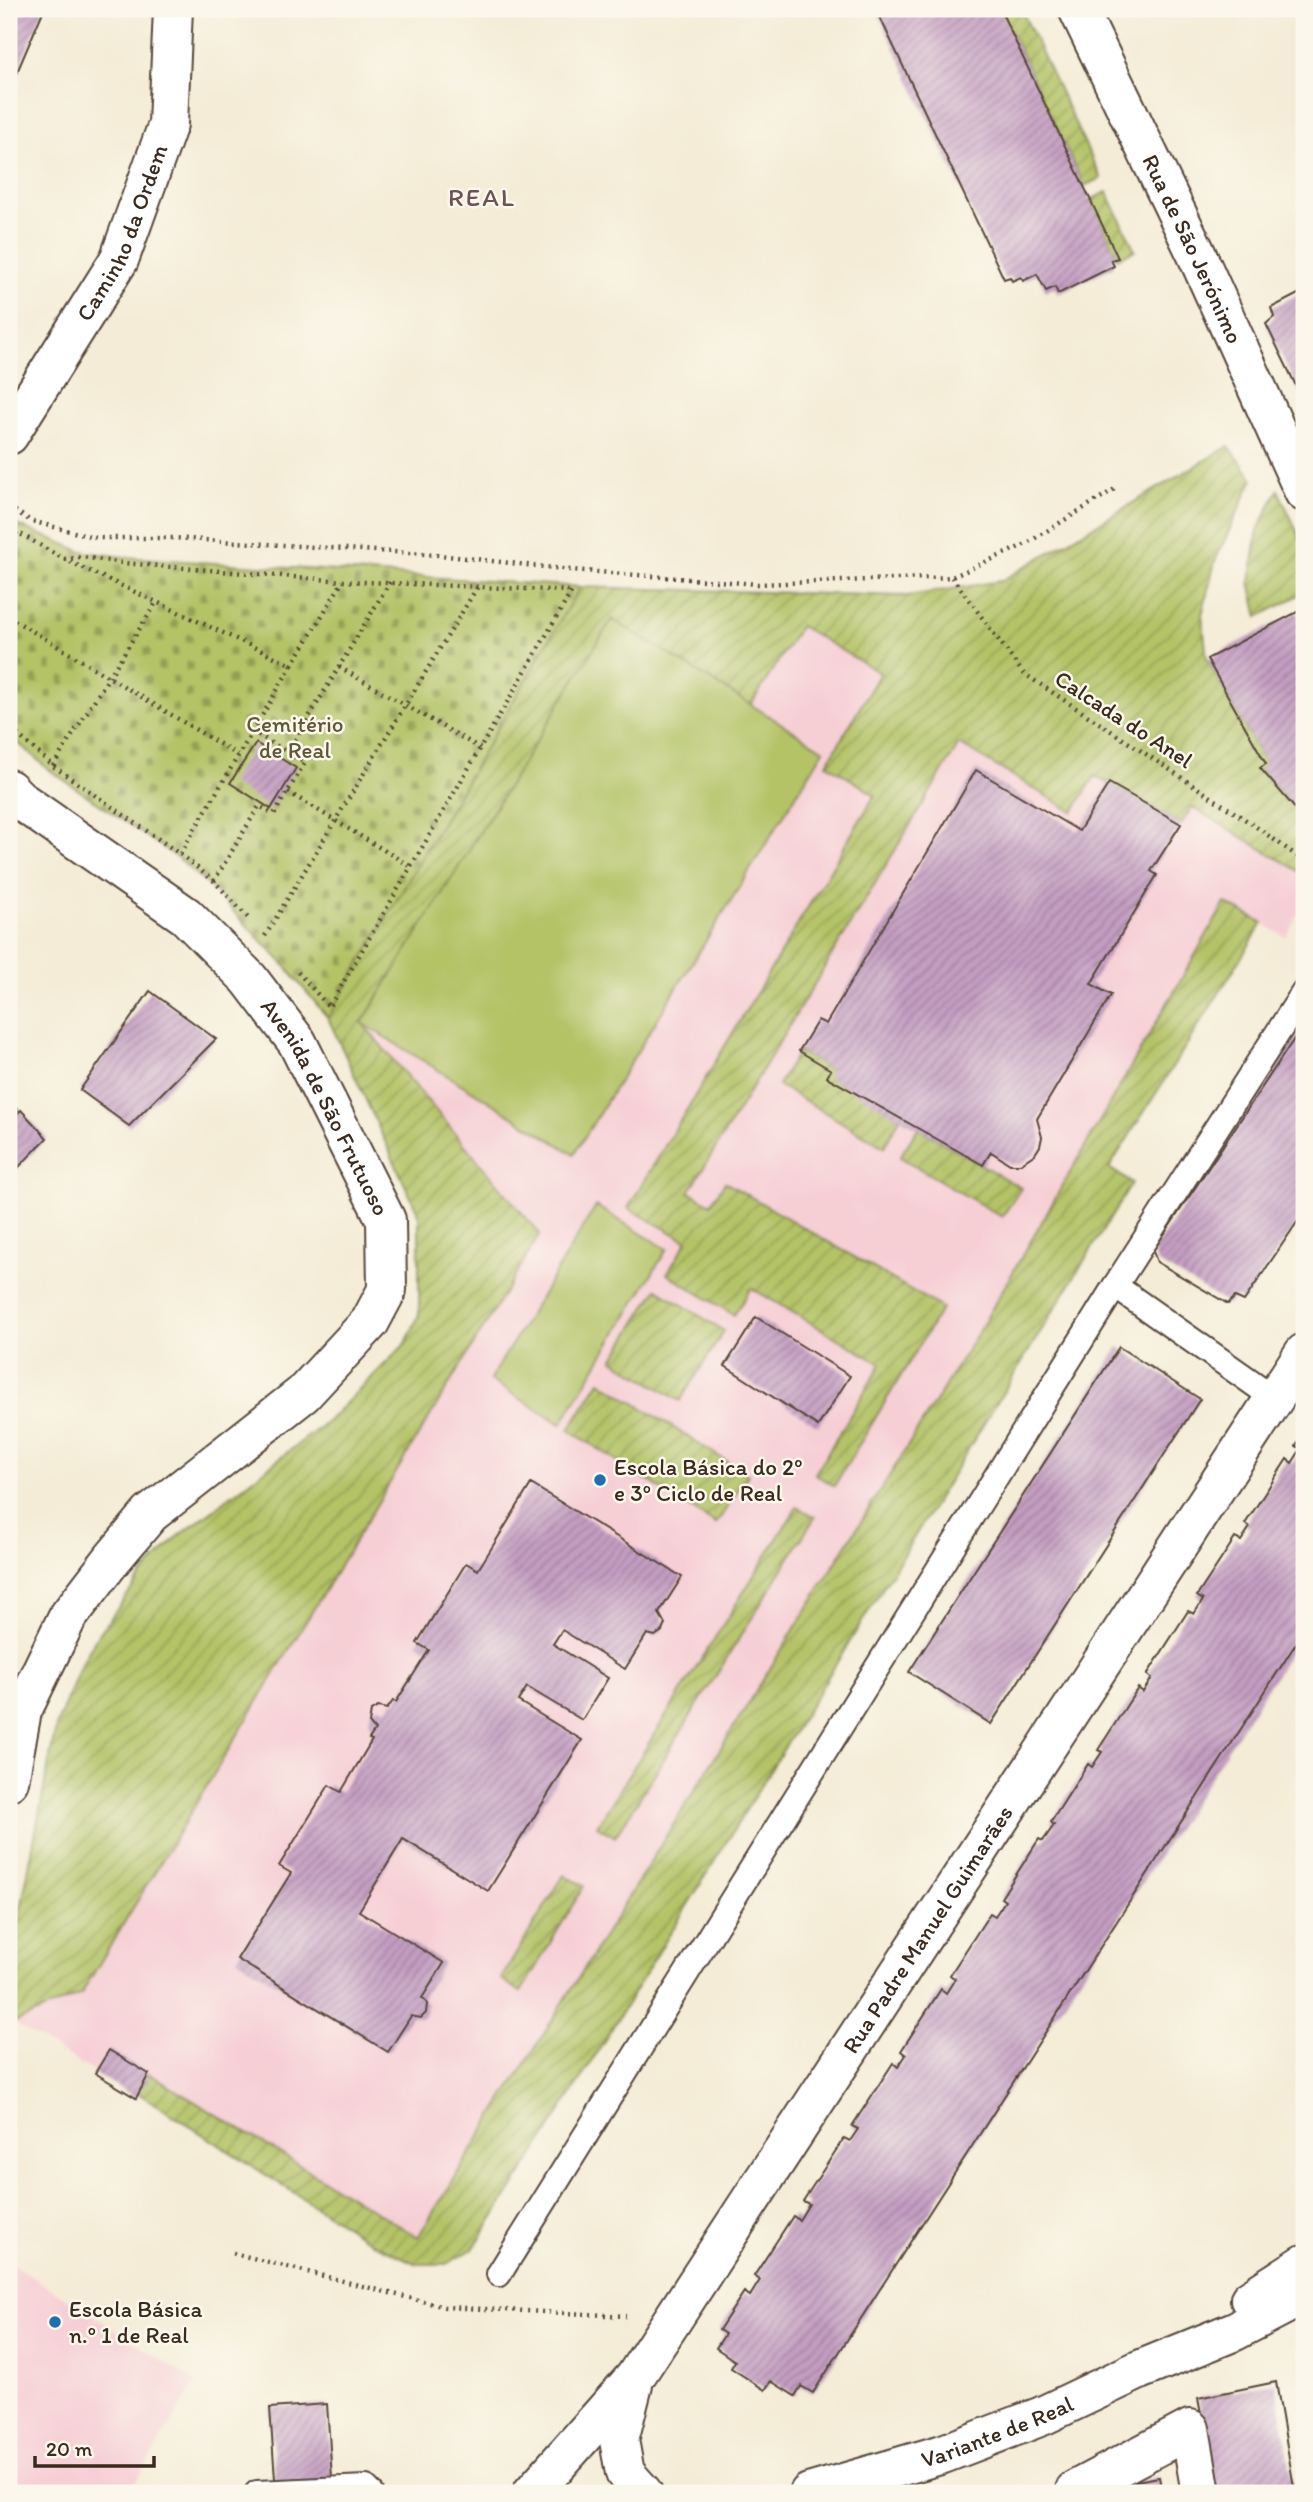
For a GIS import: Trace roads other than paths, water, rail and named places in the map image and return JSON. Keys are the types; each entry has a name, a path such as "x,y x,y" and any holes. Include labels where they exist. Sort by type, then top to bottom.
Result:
{"street":[{"name":"Caminho da Ordem","path":"9,435 119,260 168,124 173,9"},
{"name":"Rua de São Jerónimo","path":"1079,9 1196,253 1304,492"},
{"name":"Avenida de São Frutuoso","path":"9,789 22,801 186,916 249,979 297,1042 386,1220 387,1290 370,1322 303,1394 150,1514 113,1558 67,1618 22,1711 9,1781"},
{"name":"Rua Padre Manuel Guimarães","path":"531,2493 635,2377 1304,1353"},
{"name":"Variante de Real","path":"1139,2370 1304,2264"},
{"name":"Variante de Real","path":"809,2493 943,2454 1042,2416 1139,2370 1235,2331 1304,2295"},
{"path":"635,2377 619,2440 625,2473 643,2493"},
{"path":"1075,2493 1075,2490 1190,2429 1201,2493"}],"lane":[{"path":"499,2274 1115,1286 1304,992"},
{"path":"1115,1286 1274,1398"},
{"path":"257,2493 366,2488 371,2493"}],"place":[{"name":"Escola Básica do 2º e 3º Ciclo de Real","path":"600,1480"},
{"name":"Escola Básica n.º 1 de Real","path":"55,2322"}],"district":[{"name":"REAL","path":"482,197"}],"park label":[{"name":"Cemitério de Real","path":"295,737"}]}
